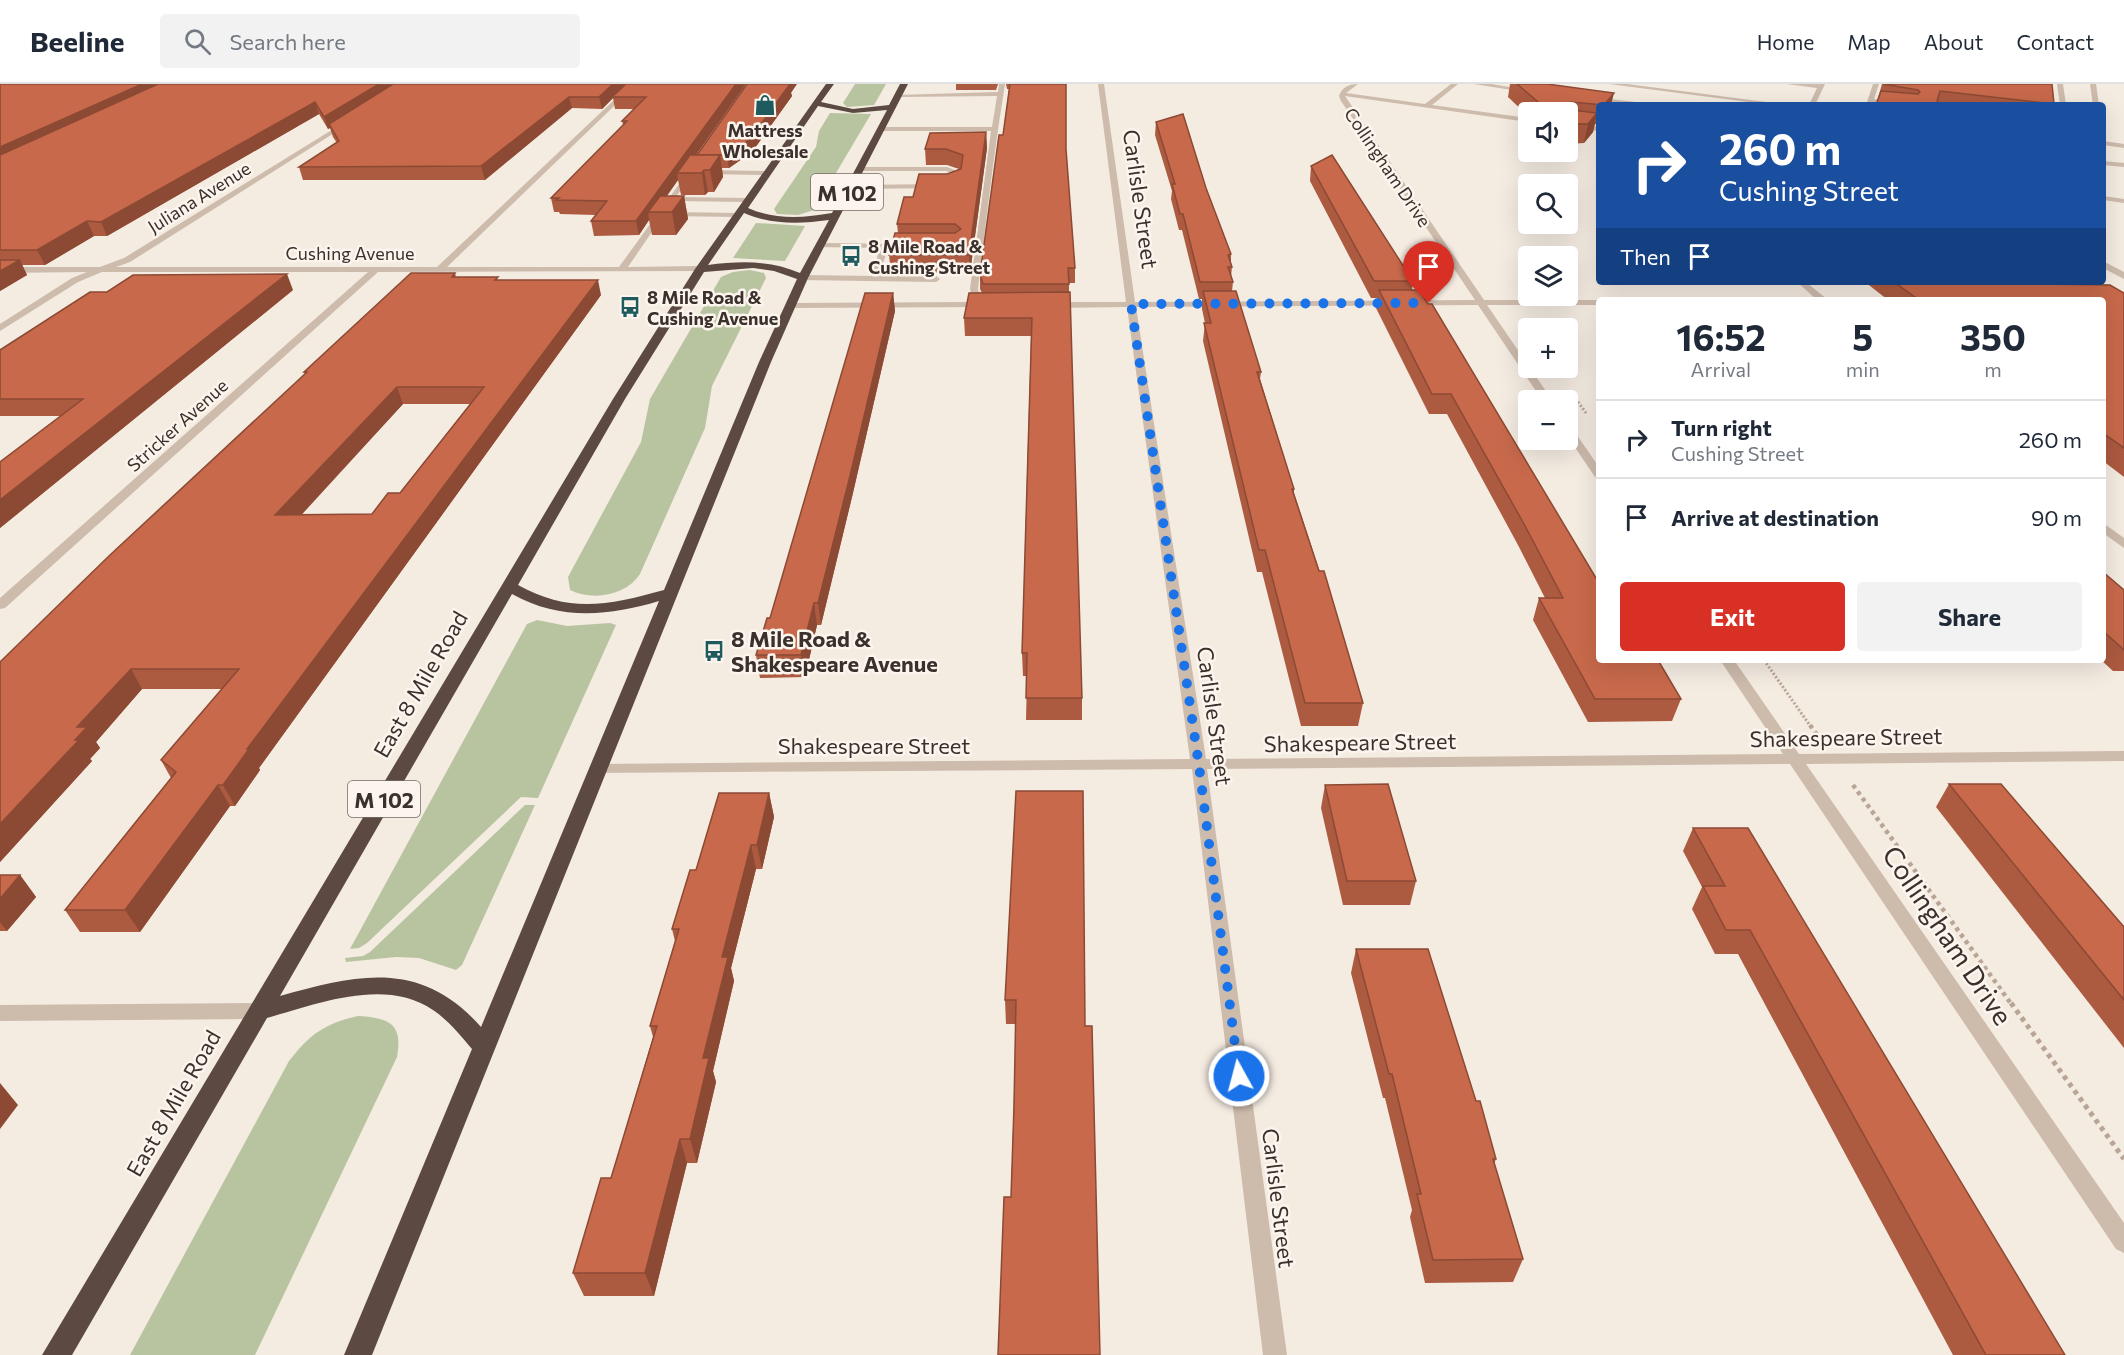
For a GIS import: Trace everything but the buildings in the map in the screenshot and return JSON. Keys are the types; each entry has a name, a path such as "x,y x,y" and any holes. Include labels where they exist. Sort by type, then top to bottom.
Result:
{"highway":[{"name":"East 8 Mile Road","path":"56,1355 619,399 700,268 830,84"},
{"name":"M 102","path":"358,1355 736,429 802,278 904,84"},
{"path":"817,104 854,111 893,107"},
{"path":"743,208 755,215 784,220 834,216"},
{"path":"700,268 760,264 782,268 802,278"},
{"path":"509,586 542,604 580,610 618,607 669,593"},
{"path":"258,1011 346,989 370,986 414,990 436,1000 458,1017 484,1047"}],"street":[{"path":"439,270 634,84"},
{"path":"978,305 974,289 994,129 1002,84"},
{"name":"Carlisle Street","path":"1101,84 1199,766 1275,1355"},
{"name":"Collingham Drive","path":"1355,84 1344,91 1344,100 1540,390"},
{"path":"1426,106 1455,84"},
{"path":"1477,84 1542,92"},
{"path":"1612,84 1763,102"},
{"path":"1791,84 1821,86 1813,102"},
{"path":"1870,102 1876,84"},
{"path":"2060,84 2063,102"},
{"path":"2093,84 2096,102"},
{"path":"1600,91 1634,102"},
{"path":"899,95 1001,94"},
{"path":"1343,94 1518,119"},
{"path":"1586,98 1619,102"},
{"name":"Juliana Avenue","path":"0,328 75,280 127,260 359,115"},
{"path":"887,120 899,120"},
{"path":"1578,126 1596,129"},
{"path":"882,129 994,129"},
{"path":"2106,143 2124,146"},
{"path":"2106,163 2124,165"},
{"path":"622,269 692,169 768,173"},
{"path":"850,187 948,186 957,182 959,173 947,170 860,169"},
{"path":"2106,198 2124,201"},
{"path":"671,199 743,208"},
{"path":"660,214 743,208"},
{"path":"820,245 920,246"},
{"path":"874,279 885,246"},
{"path":"2106,266 2124,276"},
{"name":"Cushing Avenue","path":"0,270 700,268"},
{"name":"Stricker Avenue","path":"0,604 375,270"},
{"path":"802,278 936,279"},
{"path":"1805,285 1819,297"},
{"path":"1035,305 1596,302"},
{"path":"790,306 1001,305"},
{"path":"1578,445 1596,471"},
{"path":"2106,529 2124,544"},
{"name":"Collingham Drive","path":"1729,663 2124,1242"},
{"name":"Shakespeare Street","path":"597,769 1199,766 2124,756"},
{"path":"0,1013 258,1011"}],"path":[{"path":"1566,386 1586,413"},
{"path":"1766,663 2124,1159"}],"green space":[{"path":"855,84 886,84 874,105 847,107 843,103"},
{"path":"830,113 871,114 814,210 798,215 777,214 774,209 816,147 819,131"},
{"path":"756,223 805,226 785,261 733,258"},
{"path":"750,270 764,273 766,278 712,386 705,428 640,574 618,592 598,596 570,590 568,577 641,442 650,399 721,277 733,272"},
{"path":"537,620 567,626 610,623 616,625 538,798 521,797 367,943 359,948 350,949 527,624"},
{"path":"525,805 535,805 462,965 456,970 419,958 396,957 346,962 345,958 363,956 370,952"},
{"path":"358,1016 378,1018 391,1025 398,1037 397,1057 255,1355 130,1355 289,1061 319,1031"}],"place":[{"name":"Mattress Wholesale","path":"765,105"},
{"name":"8 Mile Road & Cushing Street","path":"851,256"},
{"name":"8 Mile Road & Cushing Avenue","path":"630,307"},
{"name":"8 Mile Road & Shakespeare Avenue","path":"714,651"}],"route":[{"path":"1239,1076 1199,766 1131,304 1429,303"}]}
